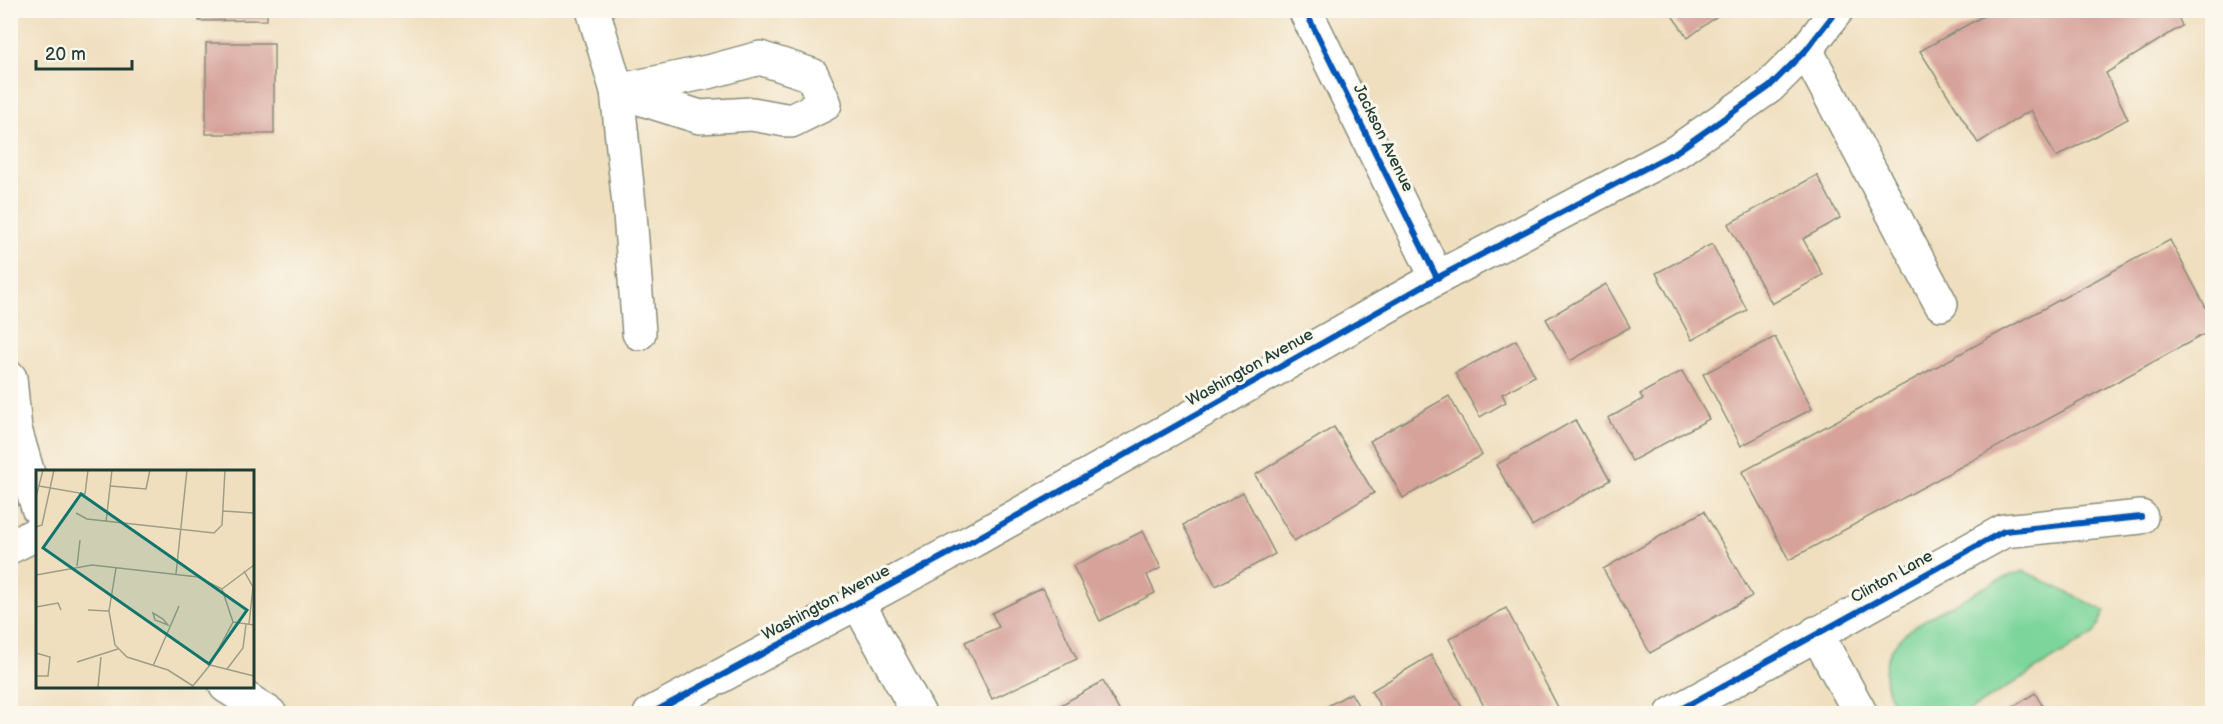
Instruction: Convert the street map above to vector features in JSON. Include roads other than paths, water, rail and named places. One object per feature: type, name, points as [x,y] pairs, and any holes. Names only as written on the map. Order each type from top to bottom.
[{"type":"street","points":[[593,10],[617,91],[630,214],[639,333]]},
{"type":"street","name":"Jackson Avenue","points":[[1305,10],[1437,278]]},
{"type":"street","name":"Washington Avenue","points":[[650,714],[984,534],[1437,278],[1676,152],[1769,87],[1806,50],[1837,10]]},
{"type":"street","points":[[1806,50],[1941,304]]},
{"type":"street","points":[[760,58],[812,75],[825,104],[791,121],[752,114],[700,117],[617,91],[712,71],[760,58]]},
{"type":"street","points":[[10,378],[15,429],[36,501]]},
{"type":"street","name":"Clinton Lane","points":[[1672,714],[2004,531],[2141,517]]},
{"type":"street","points":[[10,548],[36,534]]},
{"type":"street","points":[[857,601],[920,714]]},
{"type":"street","points":[[1816,633],[1861,714]]},
{"type":"street","points":[[228,688],[270,714]]}]
